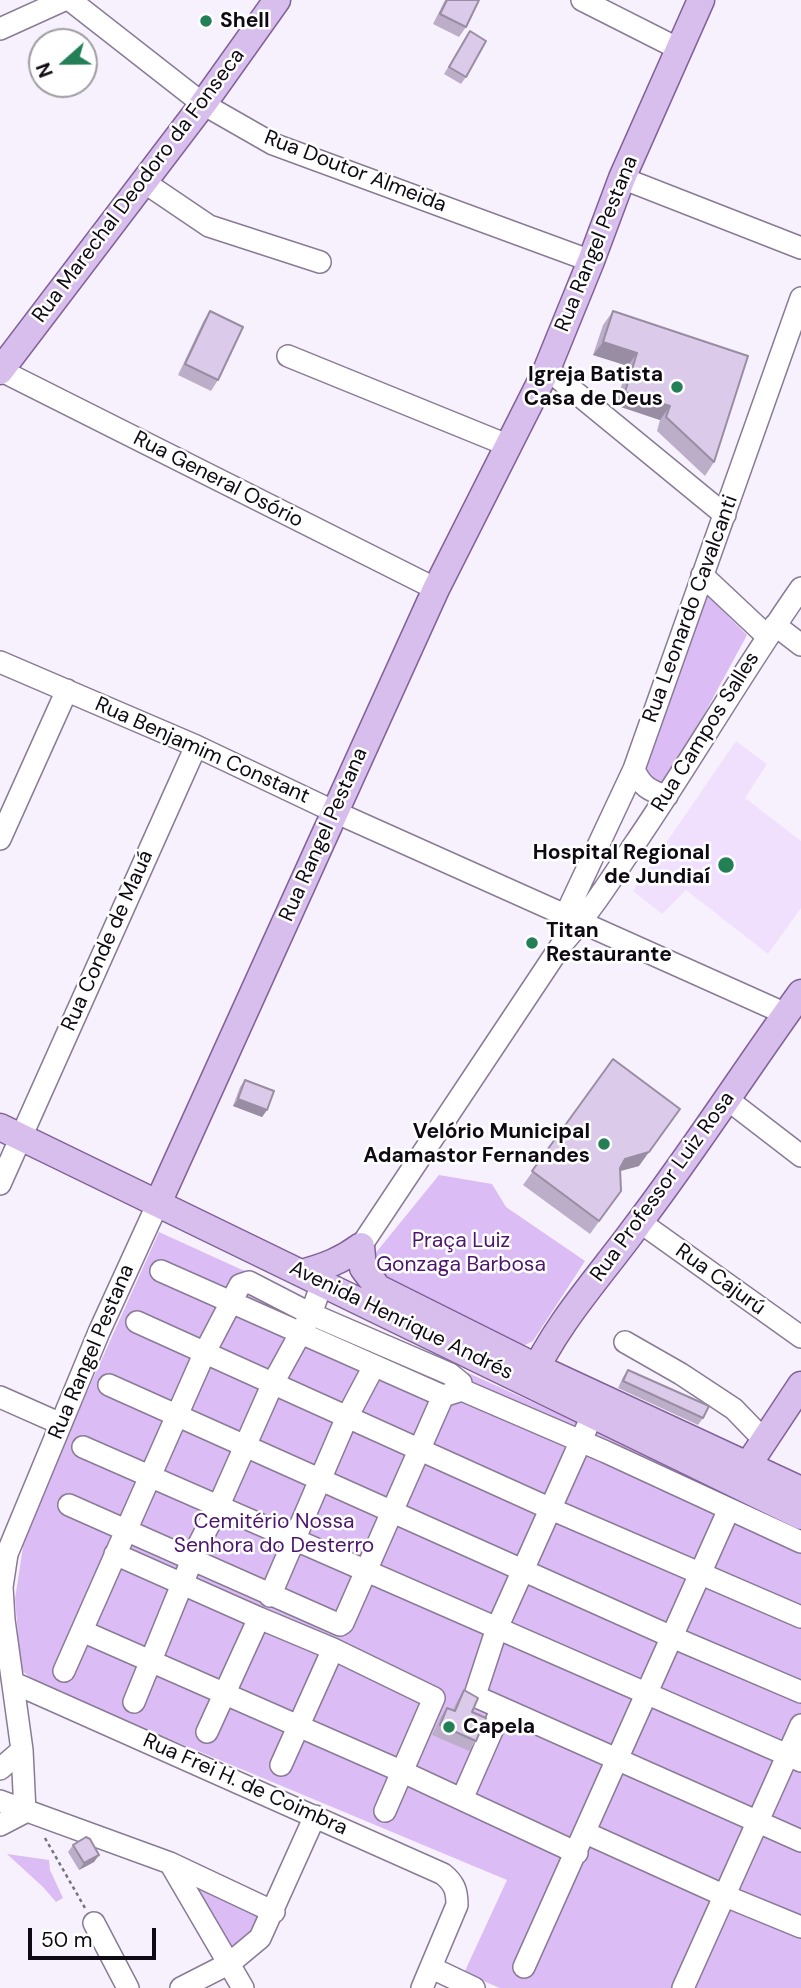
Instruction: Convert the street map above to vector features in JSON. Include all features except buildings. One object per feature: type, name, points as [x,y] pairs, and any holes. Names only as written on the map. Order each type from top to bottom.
[{"type":"main road","name":"Rua Marechal Deodoro da Fonseca","points":[[0,370],[203,104],[277,0]]},
{"type":"main road","name":"Rua Rangel Pestana","points":[[158,1203],[436,589],[547,369],[622,178],[701,0]]},
{"type":"main road","name":"Rua Professor Luiz Rosa","points":[[533,1375],[571,1313],[640,1222],[794,1003]]},
{"type":"main road","name":"Avenida Henrique Andrés","points":[[10,1131],[312,1278],[801,1490]]},
{"type":"main road","name":"Avenida Henrique Andrés","points":[[361,1246],[363,1268],[379,1288],[678,1458],[801,1516]]},
{"type":"main road","points":[[312,1278],[361,1246]]},
{"type":"main road","points":[[678,1458],[698,1460],[734,1472],[748,1465],[801,1385]]},
{"type":"street","points":[[0,29],[64,0]]},
{"type":"street","name":"Rua Doutor Almeida","points":[[70,0],[203,104],[273,144],[591,261]]},
{"type":"street","points":[[582,0],[679,49]]},
{"type":"street","points":[[622,178],[801,248]]},
{"type":"street","points":[[144,182],[209,226],[320,262]]},
{"type":"street","name":"Rua Leonardo Cavalcanti","points":[[574,918],[634,769],[801,298]]},
{"type":"street","points":[[288,356],[507,445]]},
{"type":"street","points":[[547,369],[725,515]]},
{"type":"street","name":"Rua General Osório","points":[[0,370],[436,589]]},
{"type":"street","points":[[702,575],[771,630],[801,645]]},
{"type":"street","name":"Rua Campos Salles","points":[[361,1246],[562,944],[574,918],[667,796],[771,630],[801,588]]},
{"type":"street","name":"Rua Benjamim Constant","points":[[0,662],[196,746],[335,812],[574,918],[794,1003]]},
{"type":"street","points":[[0,839],[67,690]]},
{"type":"street","name":"Rua Conde de Mauá","points":[[0,1184],[10,1131],[196,746]]},
{"type":"street","points":[[634,769],[641,785],[667,796]]},
{"type":"street","points":[[727,1098],[801,1156]]},
{"type":"street","name":"Rua Rangel Pestana","points":[[28,1813],[14,1683],[4,1620],[2,1587],[7,1554],[99,1332],[158,1203]]},
{"type":"street","name":"Rua Cajurú","points":[[640,1222],[801,1337]]},
{"type":"street","points":[[161,1271],[374,1366],[584,1434],[729,1509],[801,1542]]},
{"type":"street","points":[[134,1702],[182,1582],[244,1445],[273,1383],[311,1314],[312,1278]]},
{"type":"street","points":[[64,1671],[125,1529],[205,1352],[240,1285],[248,1282],[311,1314],[450,1374],[461,1383],[452,1393],[420,1450],[344,1623],[340,1625],[270,1596],[192,1559],[125,1529],[69,1505]]},
{"type":"street","points":[[137,1322],[551,1509],[801,1618]]},
{"type":"street","points":[[625,1342],[734,1409],[764,1440]]},
{"type":"street","points":[[270,1596],[347,1417],[374,1366]]},
{"type":"street","points":[[109,1385],[671,1637],[801,1692]]},
{"type":"street","points":[[0,1397],[61,1424]]},
{"type":"street","points":[[584,1434],[497,1628],[476,1692],[477,1697],[801,1841]]},
{"type":"street","points":[[83,1447],[794,1758]]},
{"type":"street","points":[[524,1968],[729,1509]]},
{"type":"street","points":[[115,1554],[332,1648],[434,1698],[385,1811]]},
{"type":"street","points":[[207,1732],[259,1618]]},
{"type":"street","points":[[82,1631],[402,1772],[577,1853]]},
{"type":"street","points":[[281,1765],[332,1648]]},
{"type":"street","name":"Rua Frei H. de Coimbra","points":[[14,1683],[443,1874],[453,1882],[457,1905],[432,1968]]},
{"type":"street","points":[[462,1799],[502,1708]]},
{"type":"street","points":[[683,1988],[757,1821],[794,1758],[801,1725]]},
{"type":"street","points":[[0,1769],[22,1750]]},
{"type":"street","points":[[0,1801],[170,1863],[274,1912]]},
{"type":"street","points":[[0,1825],[28,1813]]},
{"type":"street","points":[[181,1988],[230,1963],[260,1938],[315,1816]]},
{"type":"street","points":[[586,1833],[801,1927]]},
{"type":"street","points":[[170,1863],[243,1988]]},
{"type":"street","points":[[94,1923],[128,1988]]},
{"type":"street","points":[[422,1988],[432,1968],[474,1988]]},
{"type":"path","points":[[28,1813],[94,1923]]},
{"type":"shaded area","name":"Hospital Regional de Jundiaí","points":[[736,741],[767,764],[745,798],[801,841],[801,908],[768,954],[686,890],[662,914],[633,891]]},
{"type":"green space","points":[[705,593],[747,635],[668,781],[658,784],[646,773],[648,756]]},
{"type":"green space","name":"Praça Luiz Gonzaga Barbosa","points":[[439,1175],[492,1184],[506,1207],[585,1261],[533,1341],[521,1347],[507,1343],[365,1266]]},
{"type":"green space","name":"Cemitério Nossa Senhora do Desterro","points":[[159,1232],[587,1427],[801,1531],[801,1988],[500,1988],[464,1973],[507,1880],[40,1685],[21,1670],[15,1599],[24,1540]]},
{"type":"green space","points":[[7,1854],[49,1860],[50,1870],[63,1898],[56,1902]]},
{"type":"green space","points":[[188,1883],[264,1916],[251,1936],[232,1953]]},
{"type":"place","name":"Shell","points":[[206,21]]},
{"type":"place","name":"Igreja Batista Casa de Deus","points":[[677,387]]},
{"type":"place","name":"Hospital Regional de Jundiaí","points":[[726,865]]},
{"type":"place","name":"Titan Restaurante","points":[[532,943]]},
{"type":"place","name":"Velório Municipal Adamastor Fernandes","points":[[604,1144]]},
{"type":"place","name":"Capela","points":[[449,1727]]}]
